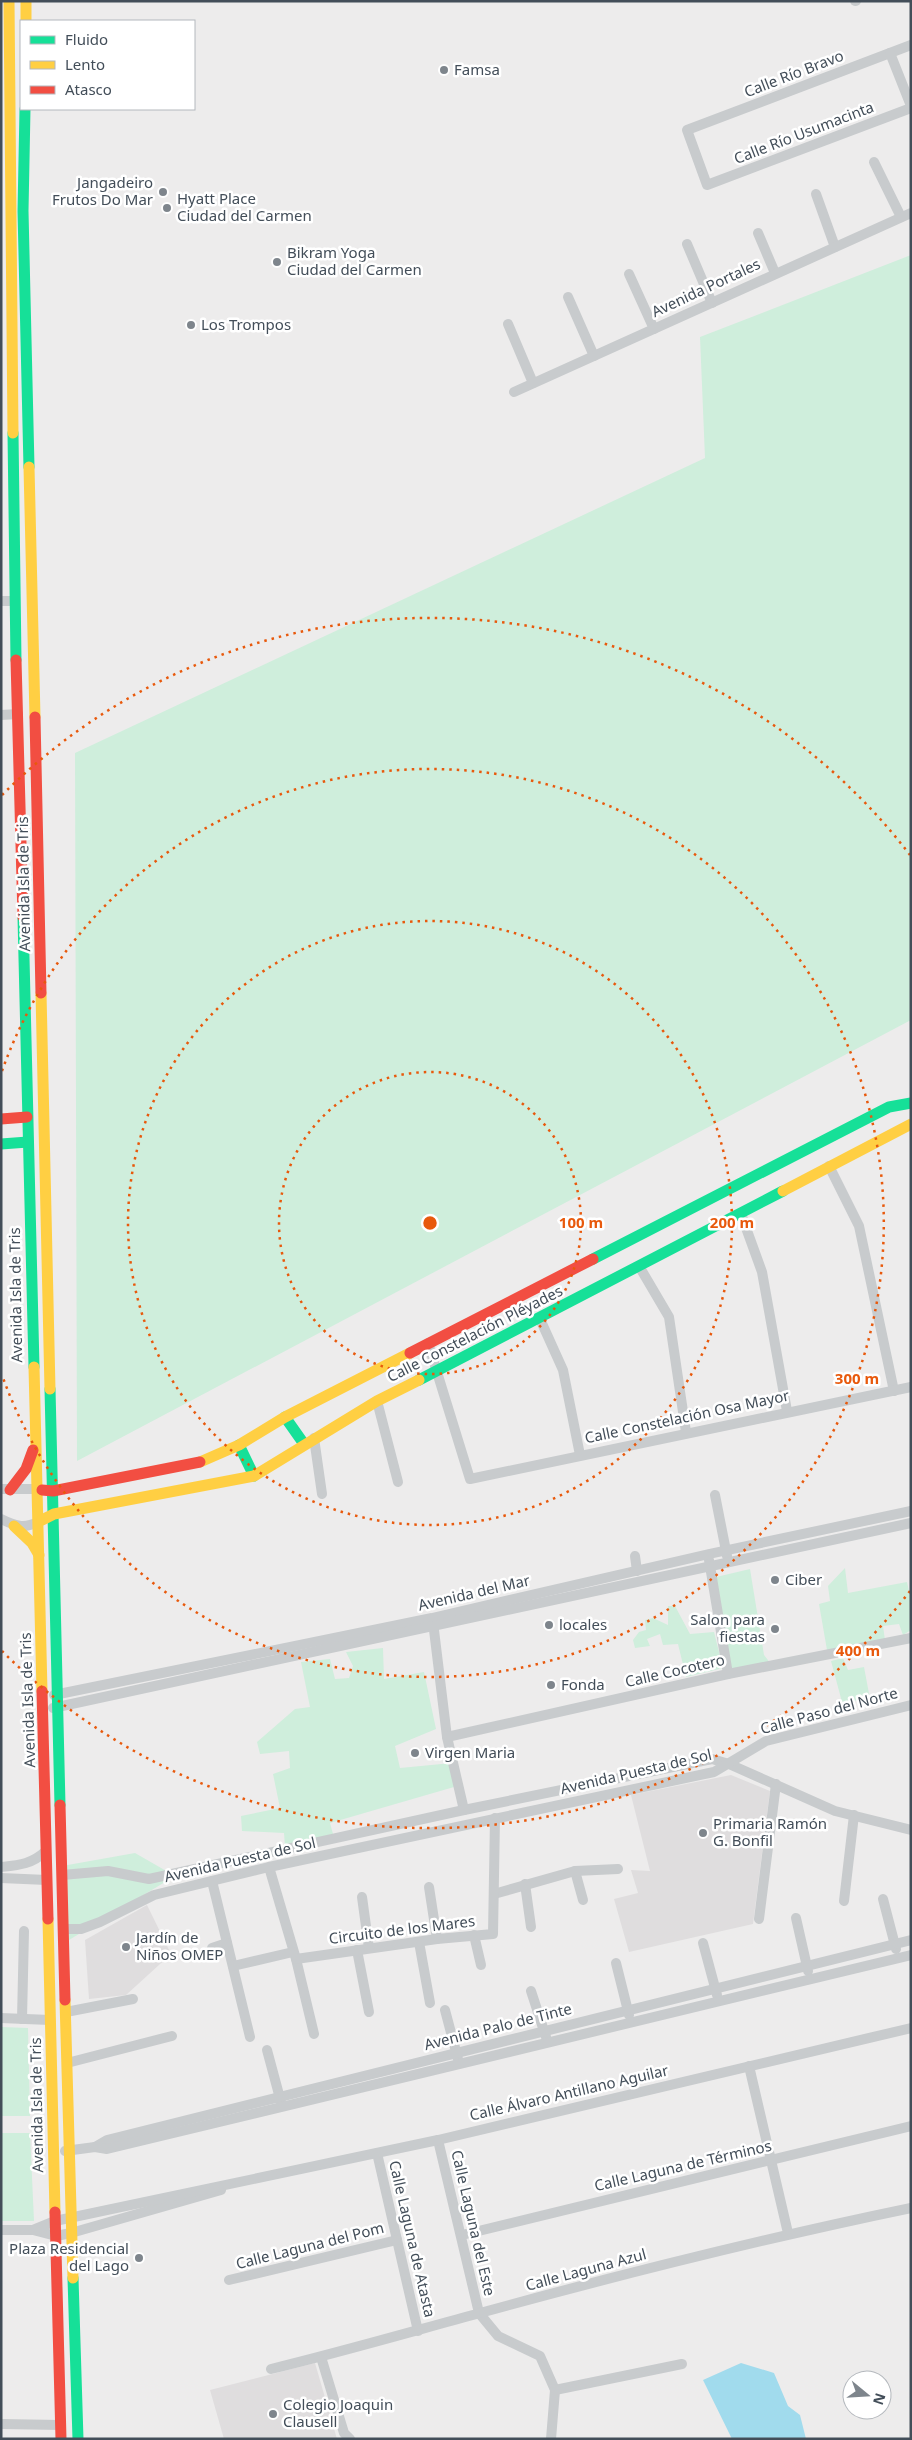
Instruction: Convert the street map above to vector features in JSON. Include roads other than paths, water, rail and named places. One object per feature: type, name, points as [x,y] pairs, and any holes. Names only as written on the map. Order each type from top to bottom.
[{"type":"main road","name":"Avenida Isla de Tris","points":[[9,1],[6,168],[10,244],[4,275],[11,307],[15,601],[27,1117],[44,1710],[61,2439]]},
{"type":"main road","points":[[26,1],[26,20]]},
{"type":"main road","name":"Avenida Isla de Tris","points":[[24,110],[24,262],[62,1875],[78,2439]]},
{"type":"main road","points":[[6,168],[18,202],[20,239],[24,244]]},
{"type":"main road","points":[[1,262],[10,244]]},
{"type":"main road","points":[[24,262],[4,275],[25,296]]},
{"type":"main road","points":[[1,294],[11,307]]},
{"type":"main road","points":[[907,1104],[909,1125]]},
{"type":"main road","name":"Calle Constelación Pléyades","points":[[37,1489],[53,1491],[197,1463],[239,1445],[285,1418],[428,1343],[889,1107],[907,1104]]},
{"type":"main road","points":[[1,1119],[27,1117]]},
{"type":"main road","name":"Calle Constelación Pléyades","points":[[38,1522],[54,1514],[254,1476],[377,1401],[540,1319],[909,1125]]},
{"type":"main road","points":[[1,1144],[28,1142]]},
{"type":"main road","points":[[285,1418],[309,1441]]},
{"type":"main road","points":[[239,1445],[254,1476]]},
{"type":"main road","points":[[5,1490],[26,1468],[35,1446]]},
{"type":"main road","points":[[14,1526],[32,1543],[39,1555]]},
{"type":"main road","points":[[48,1922],[64,1929]]},
{"type":"street","name":"Calle Río Bravo","points":[[707,185],[688,130],[911,45]]},
{"type":"street","points":[[890,53],[911,107]]},
{"type":"street","name":"Calle Río Usumacinta","points":[[707,185],[911,107]]},
{"type":"street","points":[[874,162],[906,215]]},
{"type":"street","points":[[816,194],[835,247]]},
{"type":"street","name":"Avenida Portales","points":[[514,392],[906,215]]},
{"type":"street","points":[[758,233],[775,273]]},
{"type":"street","points":[[687,244],[712,303]]},
{"type":"street","points":[[629,274],[654,329]]},
{"type":"street","points":[[568,298],[594,356]]},
{"type":"street","points":[[508,324],[533,383]]},
{"type":"street","points":[[1,601],[15,601]]},
{"type":"street","points":[[1,715],[18,714]]},
{"type":"street","points":[[829,1166],[859,1226],[894,1391]]},
{"type":"street","points":[[740,1214],[762,1272],[787,1411]]},
{"type":"street","points":[[639,1266],[669,1317],[686,1432]]},
{"type":"street","points":[[540,1319],[563,1370],[580,1455]]},
{"type":"street","points":[[428,1343],[438,1371]]},
{"type":"street","name":"Calle Constelación Osa Mayor","points":[[438,1371],[470,1479],[686,1432],[911,1387]]},
{"type":"street","points":[[377,1401],[398,1482]]},
{"type":"street","points":[[309,1441],[322,1494]]},
{"type":"street","points":[[5,1490],[37,1489]]},
{"type":"street","points":[[716,1495],[728,1562]]},
{"type":"street","name":"Avenida del Mar","points":[[44,1710],[709,1560],[726,1551],[911,1511]]},
{"type":"street","points":[[1,1519],[14,1526],[28,1527],[38,1522]]},
{"type":"street","name":"Avenida del Mar","points":[[43,1697],[433,1623],[638,1571],[709,1560],[728,1562],[911,1523]]},
{"type":"street","points":[[635,1556],[638,1571]]},
{"type":"street","points":[[709,1560],[728,1674]]},
{"type":"street","points":[[433,1623],[447,1737],[464,1810]]},
{"type":"street","name":"Calle Cocotero","points":[[447,1737],[728,1674],[911,1638]]},
{"type":"street","name":"Calle Paso del Norte","points":[[729,1764],[766,1741],[911,1705]]},
{"type":"street","name":"Avenida Puesta de Sol","points":[[62,1875],[108,1871],[149,1879],[464,1810],[712,1759],[729,1764]]},
{"type":"street","points":[[729,1764],[835,1811],[911,1830]]},
{"type":"street","name":"Avenida Puesta de Sol","points":[[64,1929],[81,1929],[154,1896],[212,1881],[269,1867],[714,1772],[729,1764]]},
{"type":"street","points":[[658,1771],[660,1784]]},
{"type":"street","points":[[759,1919],[776,1784]]},
{"type":"street","points":[[580,1787],[584,1800]]},
{"type":"street","points":[[514,1800],[517,1814]]},
{"type":"street","points":[[844,1901],[854,1816]]},
{"type":"street","name":"Circuito de los Mares","points":[[233,1966],[294,1955],[357,1950],[437,1939],[492,1934],[495,1818]]},
{"type":"street","points":[[1,1874],[35,1861],[46,1851]]},
{"type":"street","points":[[269,1867],[314,2034]]},
{"type":"street","points":[[494,1894],[575,1871],[618,1869]]},
{"type":"street","points":[[575,1871],[583,1900]]},
{"type":"street","points":[[1,1874],[47,1880]]},
{"type":"street","points":[[149,1879],[154,1896]]},
{"type":"street","points":[[212,1881],[250,2037]]},
{"type":"street","points":[[525,1884],[531,1927]]},
{"type":"street","points":[[429,1887],[437,1939]]},
{"type":"street","points":[[362,1896],[369,1948]]},
{"type":"street","points":[[883,1899],[898,1958]]},
{"type":"street","points":[[796,1918],[811,1980]]},
{"type":"street","points":[[22,2019],[24,1931]]},
{"type":"street","points":[[474,1935],[481,1965]]},
{"type":"street","name":"Avenida Palo de Tinte","points":[[95,2147],[107,2140],[911,1940]]},
{"type":"street","points":[[419,1942],[430,2003]]},
{"type":"street","points":[[212,1948],[227,1943]]},
{"type":"street","points":[[703,1943],[719,2002]]},
{"type":"street","points":[[357,1950],[369,2012]]},
{"type":"street","name":"Avenida Palo de Tinte","points":[[53,2153],[95,2147],[108,2149],[911,1955]]},
{"type":"street","points":[[616,1963],[632,2023]]},
{"type":"street","points":[[531,1990],[548,2044]]},
{"type":"street","points":[[66,2012],[133,1999]]},
{"type":"street","points":[[445,2010],[460,2065]]},
{"type":"street","points":[[1,2018],[50,2020]]},
{"type":"street","name":"Calle Álvaro Antillano Aguilar","points":[[33,2230],[55,2221],[211,2188],[234,2185],[438,2140],[911,2028]]},
{"type":"street","points":[[67,2063],[172,2036]]},
{"type":"street","points":[[267,2050],[282,2108]]},
{"type":"street","points":[[749,2066],[788,2233]]},
{"type":"street","points":[[367,2076],[370,2087]]},
{"type":"street","name":"Calle Laguna de Términos","points":[[462,2235],[911,2126]]},
{"type":"street","name":"Calle Laguna del Este","points":[[438,2140],[479,2313]]},
{"type":"street","name":"Calle Laguna de Atasta","points":[[377,2153],[418,2331]]},
{"type":"street","name":"Calle Álvaro Antillano Aguilar","points":[[56,2236],[212,2194],[234,2185]]},
{"type":"street","name":"Calle Laguna Azul","points":[[271,2368],[321,2357],[479,2313],[788,2233],[911,2208]]},
{"type":"street","points":[[1,2230],[33,2230],[56,2236]]},
{"type":"street","name":"Calle Laguna del Pom","points":[[229,2280],[397,2240]]},
{"type":"street","points":[[479,2313],[498,2336],[540,2356],[555,2390],[551,2439]]},
{"type":"street","points":[[321,2357],[344,2434],[350,2439]]},
{"type":"street","points":[[555,2390],[682,2364]]},
{"type":"street","points":[[1,2424],[61,2425]]},
{"type":"water","points":[[741,2363],[774,2373],[788,2406],[800,2415],[806,2439],[732,2439],[703,2380]]},
{"type":"place","name":"Famsa","points":[[444,70]]},
{"type":"place","name":"Jangadeiro Frutos Do Mar","points":[[163,192]]},
{"type":"place","name":"Hyatt Place Ciudad del Carmen","points":[[167,208]]},
{"type":"place","name":"Bikram Yoga Ciudad del Carmen","points":[[277,262]]},
{"type":"place","name":"Los Trompos","points":[[191,325]]},
{"type":"place","name":"Ciber","points":[[775,1580]]},
{"type":"place","name":"locales","points":[[549,1625]]},
{"type":"place","name":"Salon para fiestas","points":[[775,1629]]},
{"type":"place","name":"Fonda","points":[[551,1685]]},
{"type":"place","name":"Virgen Maria","points":[[415,1753]]},
{"type":"place","name":"Primaria Ramón G. Bonfil","points":[[703,1833]]},
{"type":"place","name":"Jardín de Niños OMEP","points":[[126,1947]]},
{"type":"place","name":"Plaza Residencial del Lago","points":[[139,2258]]},
{"type":"place","name":"Colegio Joaquin Clausell","points":[[273,2414]]}]
